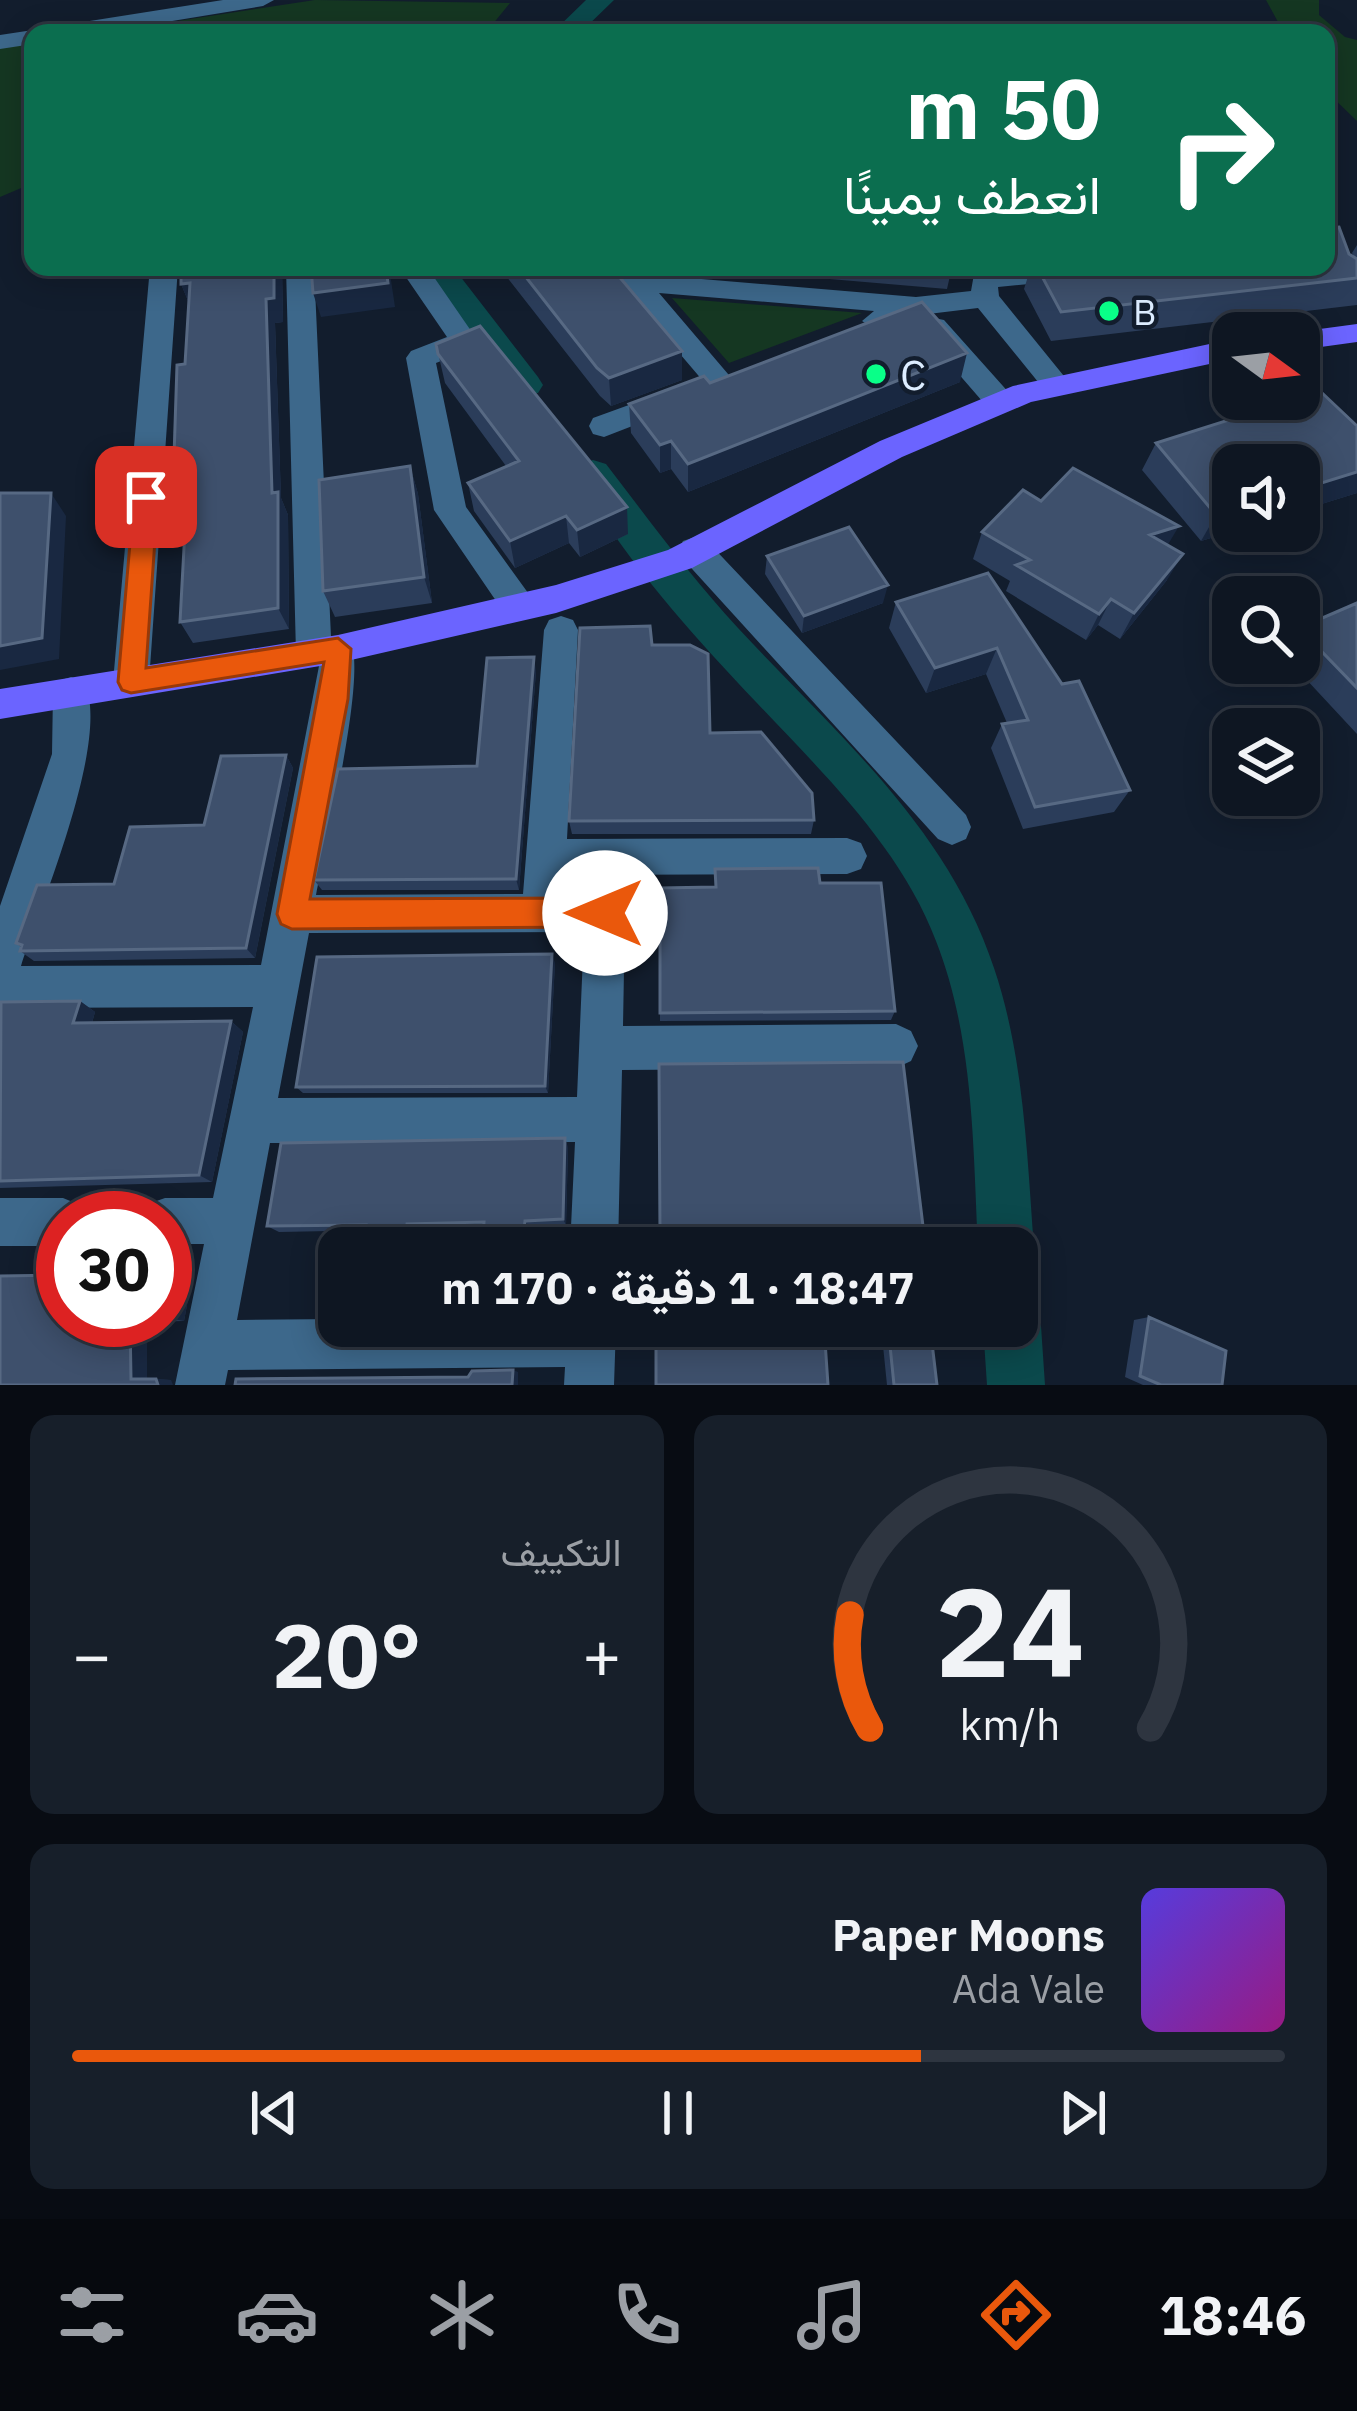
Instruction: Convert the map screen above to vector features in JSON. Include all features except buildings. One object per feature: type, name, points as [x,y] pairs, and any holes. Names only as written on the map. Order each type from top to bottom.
[{"type":"main road","points":[[1320,337],[1357,333]]},
{"type":"main road","points":[[0,704],[326,651],[519,608],[648,572],[891,449],[1000,402],[1212,354]]},
{"type":"street","points":[[114,24],[262,0]]},
{"type":"street","points":[[131,682],[163,276]]},
{"type":"street","points":[[302,276],[326,651],[334,699],[204,1365],[590,1351]]},
{"type":"street","points":[[419,276],[464,341],[421,358],[450,510],[519,608]]},
{"type":"street","points":[[604,426],[730,376],[629,276]]},
{"type":"street","points":[[637,276],[916,306],[985,298]]},
{"type":"street","points":[[1024,276],[984,280],[985,298],[1057,386]]},
{"type":"street","points":[[850,331],[916,306]]},
{"type":"street","points":[[916,306],[1000,402]]},
{"type":"street","points":[[695,550],[952,827]]},
{"type":"street","points":[[542,913],[561,630]]},
{"type":"street","points":[[0,968],[71,754],[71,692]]},
{"type":"street","points":[[546,857],[847,856]]},
{"type":"street","points":[[595,1227],[607,857]]},
{"type":"street","points":[[292,914],[605,913]]},
{"type":"street","points":[[0,987],[278,986]]},
{"type":"street","points":[[601,1048],[896,1046]]},
{"type":"street","points":[[252,1120],[598,1119]]},
{"type":"street","points":[[192,1221],[232,1221]]},
{"type":"street","points":[[0,1222],[36,1222]]},
{"type":"green space","points":[[315,0],[510,3],[493,24],[158,24]]},
{"type":"green space","points":[[1266,0],[1319,0],[1319,15],[1330,24],[1279,24]]},
{"type":"green space","points":[[1335,29],[1357,40],[1357,121],[1335,100]]},
{"type":"green space","points":[[24,44],[24,187],[0,197],[0,48]]},
{"type":"green space","points":[[672,298],[862,313],[729,363]]},
{"type":"waterway","points":[[575,24],[601,0]]},
{"type":"waterway","points":[[443,276],[526,385]]},
{"type":"waterway","points":[[593,473],[693,605],[873,800],[934,886],[957,932],[981,1008],[994,1088],[1005,1227]]},
{"type":"waterway","points":[[1013,1347],[1016,1385]]},
{"type":"place","name":"B","points":[[1109,311]]},
{"type":"place","name":"C","points":[[876,374]]},
{"type":"route","points":[[146,497],[131,682],[338,649],[334,699],[292,914],[605,913]]}]
